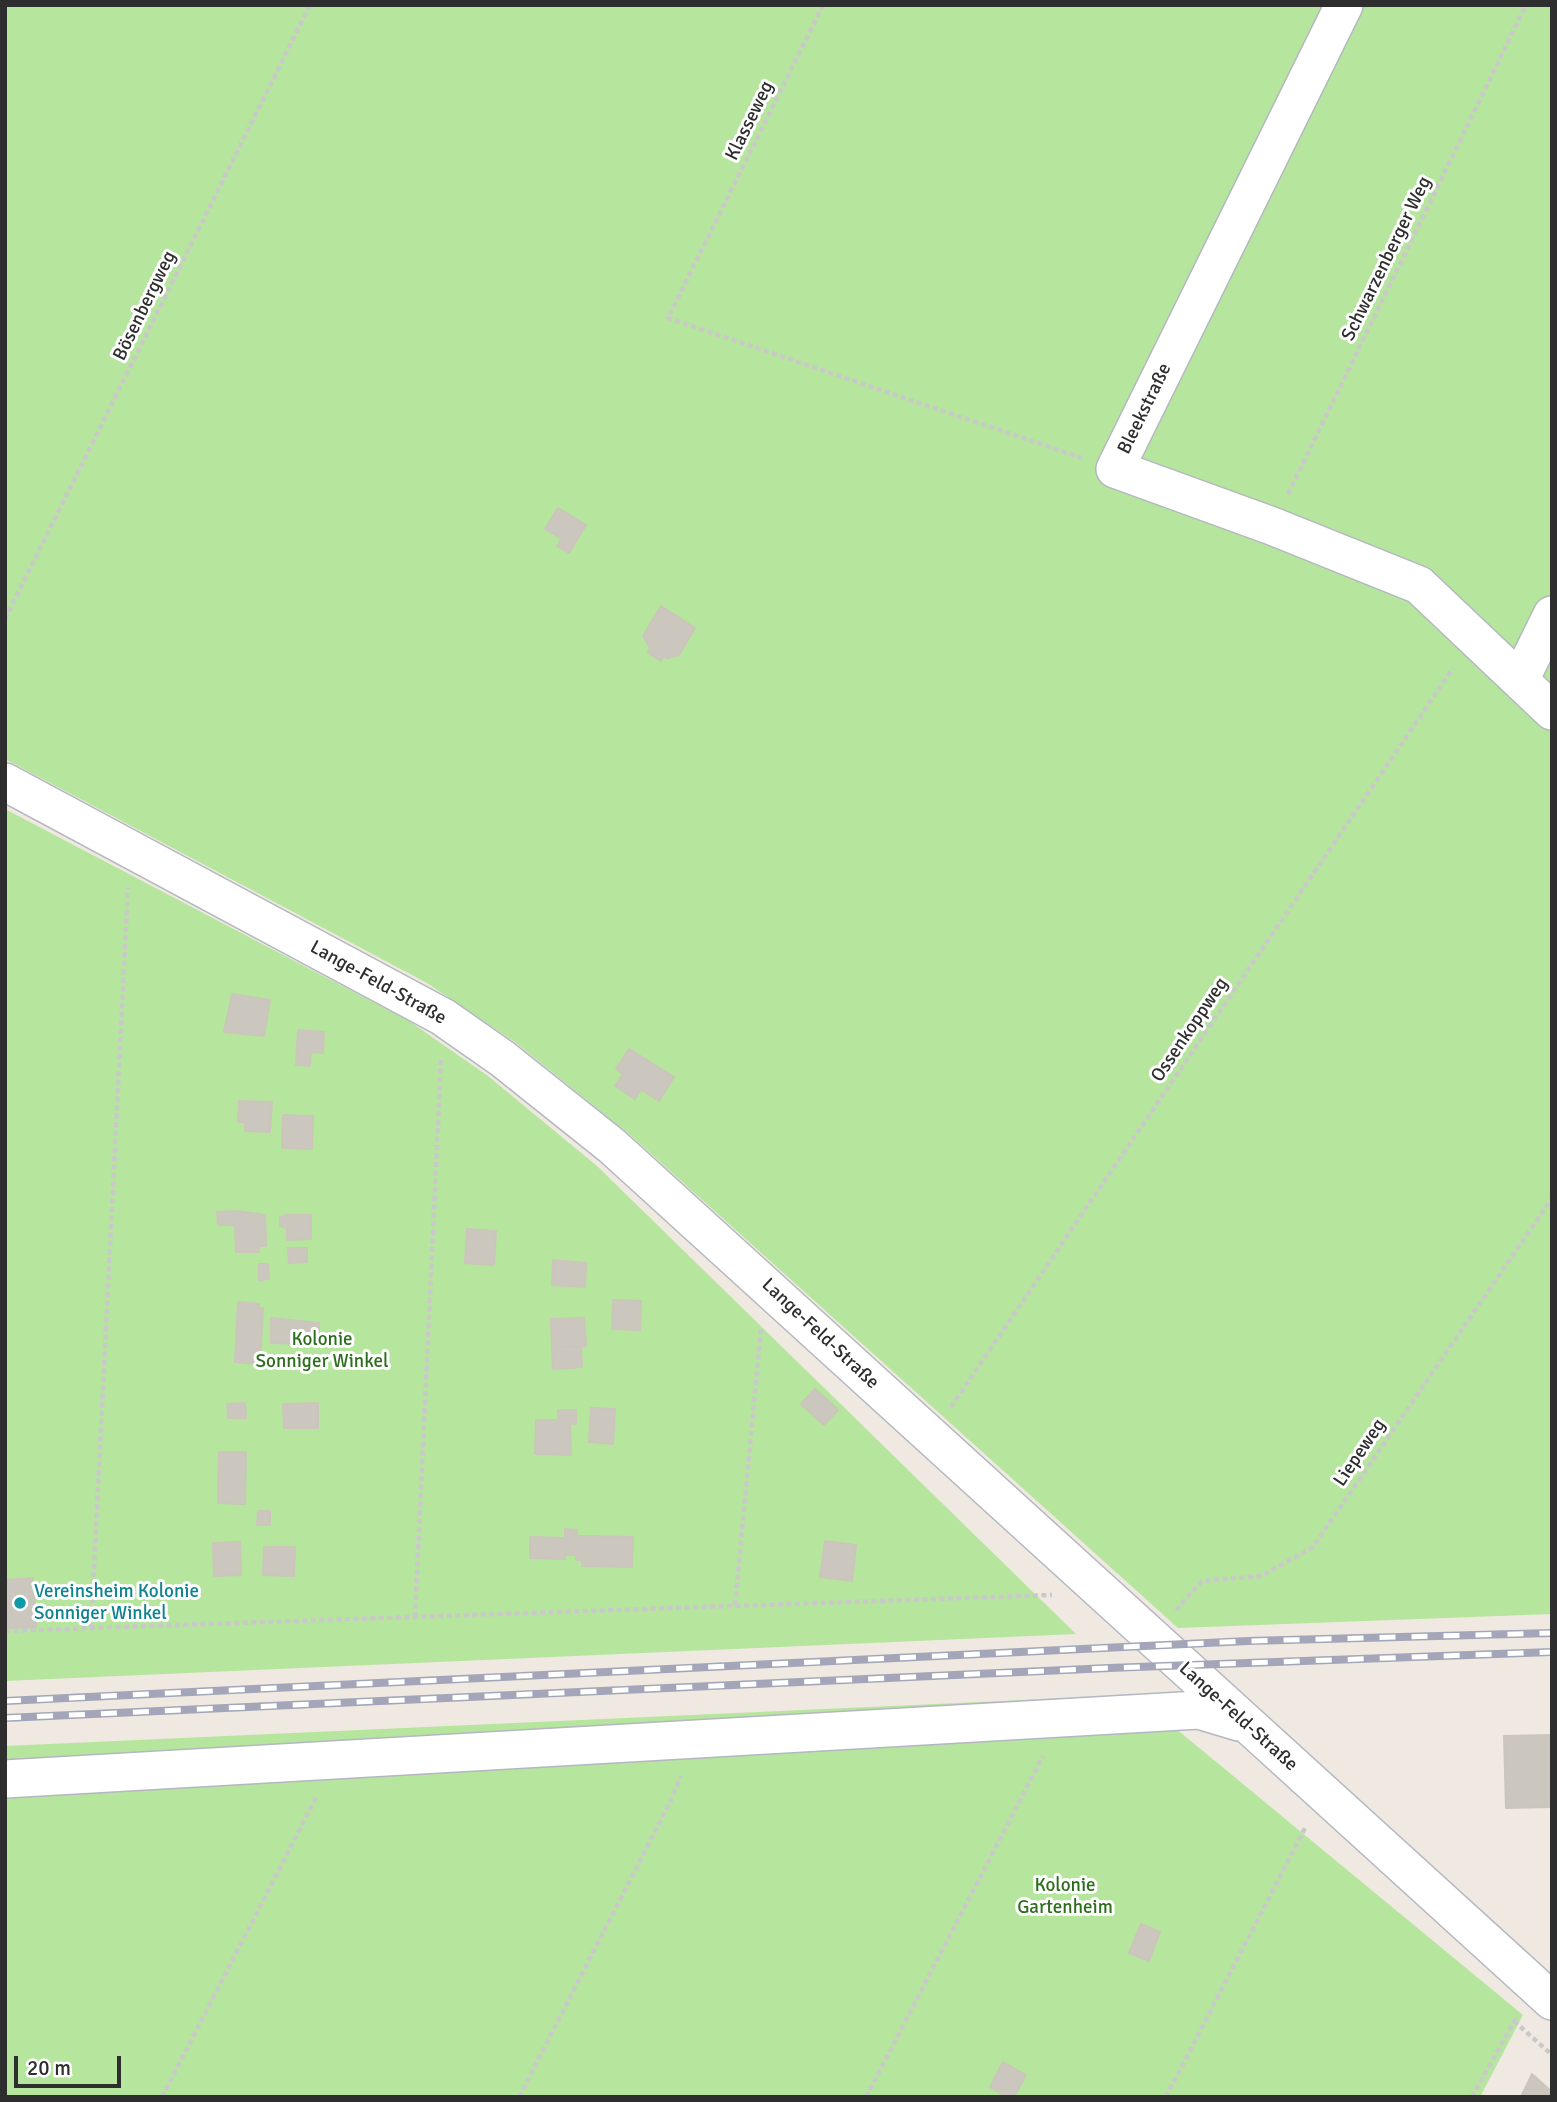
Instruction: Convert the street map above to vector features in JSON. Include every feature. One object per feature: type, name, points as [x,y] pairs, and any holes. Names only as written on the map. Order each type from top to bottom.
[{"type":"street","name":"Bleekstraße","points":[[1344,5],[1115,469],[1272,526],[1419,585],[1552,711]]},
{"type":"street","points":[[1520,680],[1552,615]]},
{"type":"street","name":"Lange-Feld-Straße","points":[[5,782],[443,1017],[503,1059],[612,1146],[1121,1612],[1543,1993]]},
{"type":"street","points":[[5,1779],[1199,1710],[1246,1725]]},
{"type":"path","name":"Bösenbergweg","points":[[5,619],[310,5]]},
{"type":"path","name":"Klasseweg","points":[[824,5],[668,318],[1115,469]]},
{"type":"path","name":"Schwarzenberger Weg","points":[[1272,526],[1526,5]]},
{"type":"path","name":"Ossenkoppweg","points":[[930,1437],[1473,638]]},
{"type":"path","points":[[91,1628],[130,849]]},
{"type":"path","points":[[415,1617],[443,1017]]},
{"type":"path","name":"Liepeweg","points":[[1121,1612],[1174,1612],[1202,1581],[1261,1576],[1313,1547],[1552,1198]]},
{"type":"path","points":[[734,1605],[764,1283]]},
{"type":"path","points":[[5,1631],[1060,1594]]},
{"type":"path","points":[[866,2097],[1062,1718]]},
{"type":"path","points":[[519,2097],[670,1802],[695,1739]]},
{"type":"path","points":[[162,2097],[336,1760]]},
{"type":"path","points":[[1166,2097],[1323,1795]]},
{"type":"path","points":[[1472,2097],[1514,2021],[1543,1993]]},
{"type":"path","points":[[1514,2021],[1552,2054]]},
{"type":"green space","points":[[5,5],[1552,5],[1552,1614],[1178,1628],[629,1134],[515,1042],[427,983],[5,759]]},
{"type":"green space","name":"Kolonie Sonniger Winkel","points":[[5,809],[409,1021],[488,1076],[597,1166],[1076,1634],[5,1681]]},
{"type":"green space","name":"Kolonie Gartenheim","points":[[1135,1695],[1523,2015],[1480,2097],[5,2097],[5,1746]]},
{"type":"building","points":[[558,508],[586,525],[569,553],[557,546],[562,539],[545,529]]},
{"type":"building","points":[[661,606],[695,628],[679,655],[668,658],[664,656],[661,661],[648,653],[650,648],[643,636]]},
{"type":"building","points":[[232,994],[270,1000],[264,1036],[224,1032]]},
{"type":"building","points":[[298,1030],[324,1032],[323,1053],[311,1052],[310,1066],[296,1065]]},
{"type":"building","points":[[629,1049],[674,1077],[659,1101],[641,1089],[635,1099],[615,1086],[623,1074],[616,1069]]},
{"type":"building","points":[[239,1101],[272,1102],[270,1132],[245,1131],[245,1122],[238,1122]]},
{"type":"building","points":[[283,1115],[313,1116],[312,1149],[282,1148]]},
{"type":"building","points":[[237,1211],[265,1215],[266,1246],[259,1246],[259,1252],[236,1252],[235,1225],[218,1225],[217,1212]]},
{"type":"building","points":[[286,1215],[311,1215],[311,1239],[287,1240],[287,1228],[280,1226],[280,1218]]},
{"type":"building","points":[[467,1229],[496,1231],[494,1265],[465,1263]]},
{"type":"building","points":[[288,1248],[307,1248],[307,1262],[289,1263]]},
{"type":"building","points":[[553,1260],[586,1263],[585,1287],[552,1285]]},
{"type":"building","points":[[259,1264],[268,1264],[269,1279],[259,1280]]},
{"type":"building","points":[[613,1300],[641,1301],[640,1330],[612,1329]]},
{"type":"building","points":[[238,1302],[259,1304],[259,1308],[263,1308],[260,1364],[235,1362]]},
{"type":"building","points":[[271,1318],[319,1323],[319,1344],[271,1343]]},
{"type":"building","points":[[584,1318],[586,1346],[552,1347],[551,1319]]},
{"type":"building","points":[[581,1346],[582,1367],[553,1369],[552,1347]]},
{"type":"building","points":[[815,1389],[838,1410],[824,1425],[801,1404]]},
{"type":"building","points":[[245,1403],[246,1418],[228,1418],[227,1404]]},
{"type":"building","points":[[318,1403],[318,1428],[284,1428],[283,1404]]},
{"type":"building","points":[[591,1408],[615,1409],[613,1444],[589,1442]]},
{"type":"building","points":[[558,1410],[576,1410],[576,1424],[570,1424],[571,1455],[535,1454],[536,1420],[558,1420]]},
{"type":"building","points":[[219,1452],[246,1452],[245,1504],[218,1503]]},
{"type":"building","points":[[258,1511],[270,1511],[270,1525],[257,1525]]},
{"type":"building","points":[[565,1529],[577,1530],[576,1536],[633,1537],[632,1567],[582,1566],[582,1560],[576,1560],[577,1555],[565,1555],[565,1559],[530,1558],[530,1537],[565,1538]]},
{"type":"building","points":[[825,1541],[856,1545],[852,1581],[820,1577]]},
{"type":"building","points":[[240,1542],[241,1575],[214,1576],[213,1543]]},
{"type":"building","points":[[264,1547],[295,1547],[294,1576],[263,1575]]},
{"type":"building","name":"Vereinsheim Kolonie Sonniger Winkel","points":[[33,1578],[36,1627],[5,1628],[5,1580]]},
{"type":"building","points":[[1552,1735],[1552,1807],[1506,1808],[1504,1736]]},
{"type":"building","points":[[1141,1924],[1160,1932],[1149,1961],[1129,1953]]},
{"type":"building","points":[[1003,2062],[1026,2075],[1014,2097],[1007,2097],[990,2087]]},
{"type":"building","points":[[1532,2074],[1552,2092],[1552,2097],[1521,2097]]},
{"type":"railway","points":[[5,1701],[1248,1641],[1552,1633]]},
{"type":"railway","points":[[5,1718],[1109,1668],[1552,1652]]},
{"type":"place","name":"Vereinsheim Kolonie Sonniger Winkel","points":[[20,1603]]}]
